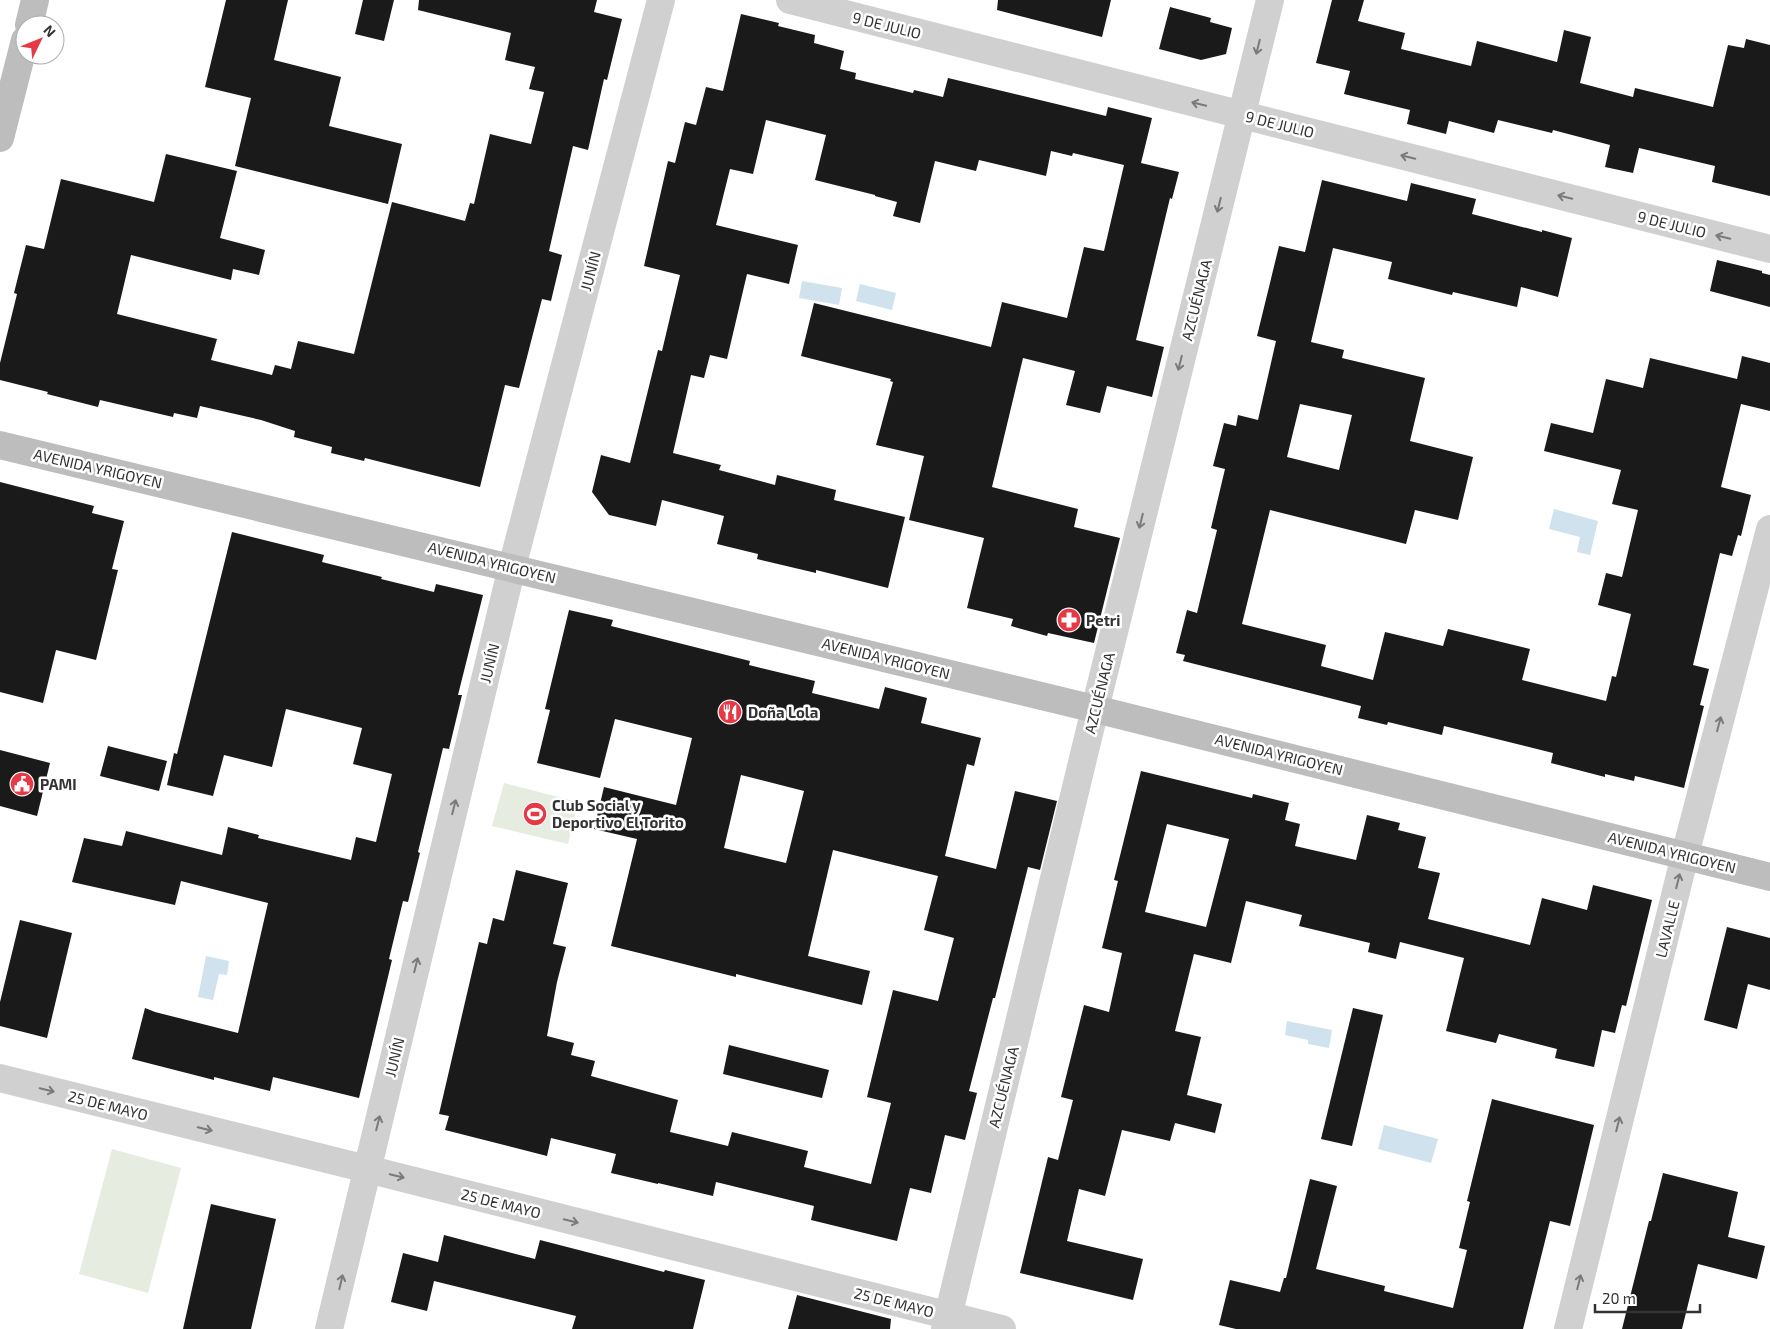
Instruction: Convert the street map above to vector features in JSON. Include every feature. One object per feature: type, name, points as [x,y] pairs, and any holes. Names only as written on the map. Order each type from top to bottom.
[{"type":"main road","points":[[31,15],[35,0]]},
{"type":"main road","points":[[0,138],[19,65]]},
{"type":"main road","name":"AVENIDA YRIGOYEN","points":[[0,445],[1095,709],[1770,877]]},
{"type":"street","name":"JUNÍN","points":[[330,1329],[512,567],[661,0]]},
{"type":"street","name":"9 DE JULIO","points":[[790,0],[1770,249]]},
{"type":"street","name":"AZCUÉNAGA","points":[[946,1322],[1270,0]]},
{"type":"street","name":"LAVALLE","points":[[1568,1329],[1685,855],[1770,529]]},
{"type":"street","name":"25 DE MAYO","points":[[0,1078],[368,1169],[946,1322],[1002,1329]]},
{"type":"shaded area","name":"Club Social y Deportivo El Torito","points":[[504,783],[578,802],[568,844],[492,826]]},
{"type":"shaded area","points":[[112,1149],[181,1168],[148,1293],[79,1274]]},
{"type":"water","points":[[802,281],[842,288],[839,305],[799,298]]},
{"type":"water","points":[[860,284],[896,293],[892,310],[856,301]]},
{"type":"water","points":[[1554,509],[1598,521],[1590,555],[1577,552],[1580,537],[1549,529]]},
{"type":"water","points":[[206,956],[229,961],[227,975],[219,974],[213,1000],[198,997]]},
{"type":"water","points":[[1287,1021],[1332,1030],[1329,1048],[1308,1044],[1308,1040],[1285,1035]]},
{"type":"water","points":[[1384,1125],[1438,1139],[1431,1163],[1378,1149]]},
{"type":"building","points":[[226,0],[288,0],[274,60],[341,77],[329,126],[402,144],[388,204],[235,166],[251,98],[205,87]]},
{"type":"building","points":[[363,0],[394,0],[384,41],[355,34]]},
{"type":"building","points":[[419,0],[597,0],[594,12],[622,19],[607,80],[604,79],[588,150],[573,146],[549,251],[562,255],[551,301],[542,299],[519,388],[505,385],[480,487],[365,458],[364,461],[331,453],[332,447],[294,437],[295,431],[261,420],[200,406],[197,418],[174,413],[173,417],[100,400],[98,407],[0,380],[0,363],[17,294],[14,293],[26,245],[44,249],[61,179],[154,202],[166,154],[237,171],[220,238],[265,250],[259,275],[233,269],[231,280],[131,255],[117,314],[217,339],[211,360],[272,375],[275,365],[291,369],[298,341],[354,354],[392,202],[465,221],[470,203],[474,204],[490,134],[531,144],[544,92],[529,89],[535,67],[505,60],[511,33],[418,10]]},
{"type":"building","points":[[998,0],[1111,0],[1102,37],[997,10]]},
{"type":"building","points":[[1332,0],[1364,0],[1358,21],[1405,33],[1401,49],[1471,66],[1477,41],[1557,62],[1564,30],[1591,37],[1580,83],[1633,97],[1635,88],[1713,107],[1728,45],[1744,48],[1746,39],[1770,45],[1770,196],[1712,182],[1715,166],[1639,148],[1633,173],[1605,167],[1610,145],[1553,130],[1552,133],[1498,120],[1494,133],[1449,121],[1446,134],[1407,124],[1410,110],[1344,94],[1350,71],[1316,63]]},
{"type":"building","points":[[1170,7],[1211,18],[1210,22],[1232,28],[1226,54],[1201,60],[1159,49]]},
{"type":"building","points":[[741,14],[779,23],[778,26],[815,35],[814,43],[844,51],[840,69],[856,73],[855,79],[913,93],[914,90],[943,97],[948,78],[1106,116],[1108,107],[1152,118],[1141,163],[1179,172],[1172,199],[1170,198],[1136,340],[1164,347],[1152,397],[1107,386],[1100,413],[1066,405],[1075,371],[1023,358],[992,487],[1078,509],[1074,527],[1120,538],[1094,643],[1048,633],[1047,636],[1011,626],[1013,619],[967,608],[984,538],[909,520],[924,456],[876,445],[893,382],[890,381],[891,379],[801,356],[814,303],[991,347],[1002,302],[1067,318],[1084,247],[1104,251],[1124,165],[1073,153],[1072,156],[1051,151],[1046,176],[979,160],[976,171],[935,161],[920,223],[893,216],[897,202],[815,180],[826,135],[766,120],[753,174],[730,169],[716,225],[798,245],[789,284],[747,274],[727,359],[710,355],[704,378],[691,375],[673,453],[721,465],[719,470],[775,485],[777,475],[836,490],[834,500],[905,517],[888,588],[816,570],[816,573],[757,559],[758,554],[717,544],[724,516],[662,500],[656,526],[609,515],[592,492],[601,455],[630,463],[658,350],[662,351],[680,275],[644,266],[668,161],[675,163],[685,122],[696,125],[706,87],[723,91]]},
{"type":"building","points":[[1322,180],[1407,201],[1411,183],[1476,199],[1472,214],[1572,238],[1558,297],[1521,287],[1517,307],[1453,292],[1452,295],[1388,279],[1392,262],[1333,248],[1311,342],[1344,350],[1342,358],[1425,378],[1410,441],[1473,457],[1458,520],[1415,510],[1406,544],[1270,510],[1242,624],[1326,645],[1321,666],[1373,680],[1385,632],[1443,646],[1448,629],[1530,649],[1522,680],[1606,701],[1612,676],[1616,677],[1631,614],[1598,605],[1606,573],[1622,577],[1638,510],[1612,504],[1621,470],[1544,451],[1551,423],[1593,433],[1606,379],[1643,388],[1650,358],[1737,379],[1742,356],[1770,363],[1770,411],[1741,404],[1721,487],[1751,495],[1741,536],[1738,535],[1732,556],[1720,553],[1693,665],[1709,669],[1700,705],[1704,706],[1684,788],[1635,776],[1634,781],[1605,774],[1605,777],[1551,763],[1553,753],[1444,726],[1442,735],[1388,722],[1387,725],[1358,718],[1361,706],[1183,661],[1185,655],[1176,653],[1187,610],[1197,613],[1217,530],[1211,528],[1225,469],[1213,466],[1224,423],[1236,426],[1238,415],[1258,420],[1276,341],[1257,336],[1279,246],[1305,252]],"holes":[[[1300,404],[1352,415],[1339,470],[1287,457]]]},
{"type":"building","points":[[1717,260],[1762,271],[1762,273],[1770,275],[1770,307],[1710,291]]},
{"type":"building","points":[[0,482],[94,506],[92,513],[124,521],[112,569],[118,570],[96,660],[56,650],[43,703],[0,692]]},
{"type":"building","points":[[232,532],[324,555],[322,562],[382,577],[381,579],[434,592],[436,584],[483,595],[458,695],[462,695],[449,749],[443,748],[408,902],[403,901],[389,959],[392,960],[359,1098],[273,1077],[270,1091],[214,1077],[214,1080],[132,1059],[145,1008],[238,1033],[268,903],[181,881],[175,905],[72,882],[84,838],[122,846],[126,831],[222,855],[228,827],[259,835],[258,838],[351,860],[356,837],[376,842],[392,774],[353,764],[362,728],[286,709],[272,767],[224,755],[213,796],[167,785],[174,753],[177,754]]},
{"type":"building","points":[[569,610],[613,620],[611,626],[750,661],[749,665],[815,681],[812,693],[879,709],[885,687],[927,698],[921,723],[981,738],[974,766],[967,764],[945,856],[996,869],[1015,791],[1057,801],[1040,870],[1028,867],[969,1091],[977,1093],[965,1140],[945,1135],[931,1193],[910,1188],[897,1241],[811,1220],[814,1206],[716,1182],[713,1196],[611,1173],[616,1154],[551,1138],[547,1156],[445,1130],[449,1116],[439,1114],[479,942],[487,944],[493,918],[504,921],[516,870],[568,883],[553,944],[566,947],[547,1036],[574,1043],[571,1055],[595,1061],[591,1076],[678,1100],[670,1132],[728,1146],[732,1132],[808,1151],[804,1167],[871,1184],[891,1103],[867,1097],[893,990],[938,1001],[954,938],[924,930],[938,876],[833,850],[808,956],[870,971],[862,1005],[736,974],[736,977],[611,946],[637,839],[594,829],[604,787],[676,805],[692,738],[615,719],[600,778],[537,763],[550,710],[545,709]],"holes":[[[741,775],[804,791],[786,863],[724,848]]]},
{"type":"building","points":[[108,746],[167,761],[159,791],[100,776]]},
{"type":"building","name":"PAMI","points":[[0,750],[50,763],[37,816],[0,806]]},
{"type":"building","points":[[1141,771],[1252,798],[1253,794],[1289,803],[1285,820],[1300,824],[1295,846],[1356,860],[1367,815],[1400,823],[1398,830],[1426,837],[1418,868],[1440,873],[1428,919],[1530,945],[1542,898],[1587,910],[1593,885],[1652,900],[1626,1006],[1622,1005],[1615,1033],[1602,1030],[1594,1067],[1555,1058],[1557,1049],[1499,1034],[1496,1043],[1446,1031],[1464,958],[1400,942],[1396,959],[1368,952],[1370,943],[1299,926],[1302,915],[1246,901],[1231,963],[1194,954],[1175,1031],[1201,1037],[1187,1095],[1222,1104],[1215,1133],[1175,1123],[1170,1141],[1122,1130],[1105,1196],[1079,1189],[1067,1241],[1143,1259],[1133,1300],[1020,1273],[1048,1157],[1058,1160],[1073,1100],[1061,1097],[1084,1005],[1109,1012],[1122,953],[1102,948],[1118,881],[1114,880]],"holes":[[[1167,824],[1229,839],[1206,927],[1145,912]]]},
{"type":"building","points":[[20,920],[72,933],[47,1038],[0,1026],[0,1002]]},
{"type":"building","points":[[1727,927],[1770,938],[1770,990],[1748,984],[1737,1029],[1704,1020]]},
{"type":"building","points":[[1353,1008],[1383,1015],[1352,1146],[1321,1139]]},
{"type":"building","points":[[729,1045],[829,1070],[822,1098],[723,1074]]},
{"type":"building","points":[[1492,1099],[1594,1125],[1570,1226],[1550,1221],[1523,1329],[1236,1329],[1219,1325],[1230,1280],[1280,1292],[1284,1278],[1286,1278],[1310,1179],[1337,1186],[1316,1269],[1385,1286],[1384,1291],[1453,1308],[1467,1250],[1459,1248],[1470,1202],[1467,1201]]},
{"type":"building","points":[[1663,1173],[1738,1192],[1728,1237],[1765,1246],[1757,1279],[1698,1264],[1682,1329],[1622,1329],[1649,1221],[1651,1221]]},
{"type":"building","points":[[211,1204],[276,1219],[251,1329],[183,1329]]},
{"type":"building","points":[[444,1235],[535,1259],[540,1240],[664,1272],[665,1270],[705,1280],[693,1329],[572,1329],[576,1316],[434,1281],[427,1311],[391,1302],[403,1253],[438,1262]]},
{"type":"building","points":[[797,1295],[891,1319],[890,1329],[788,1329]]},
{"type":"place","name":"Petri","points":[[1069,620]]},
{"type":"place","name":"Doña Lola","points":[[730,712]]},
{"type":"place","name":"PAMI","points":[[22,784]]},
{"type":"place","name":"Club Social y Deportivo El Torito","points":[[535,814]]}]
